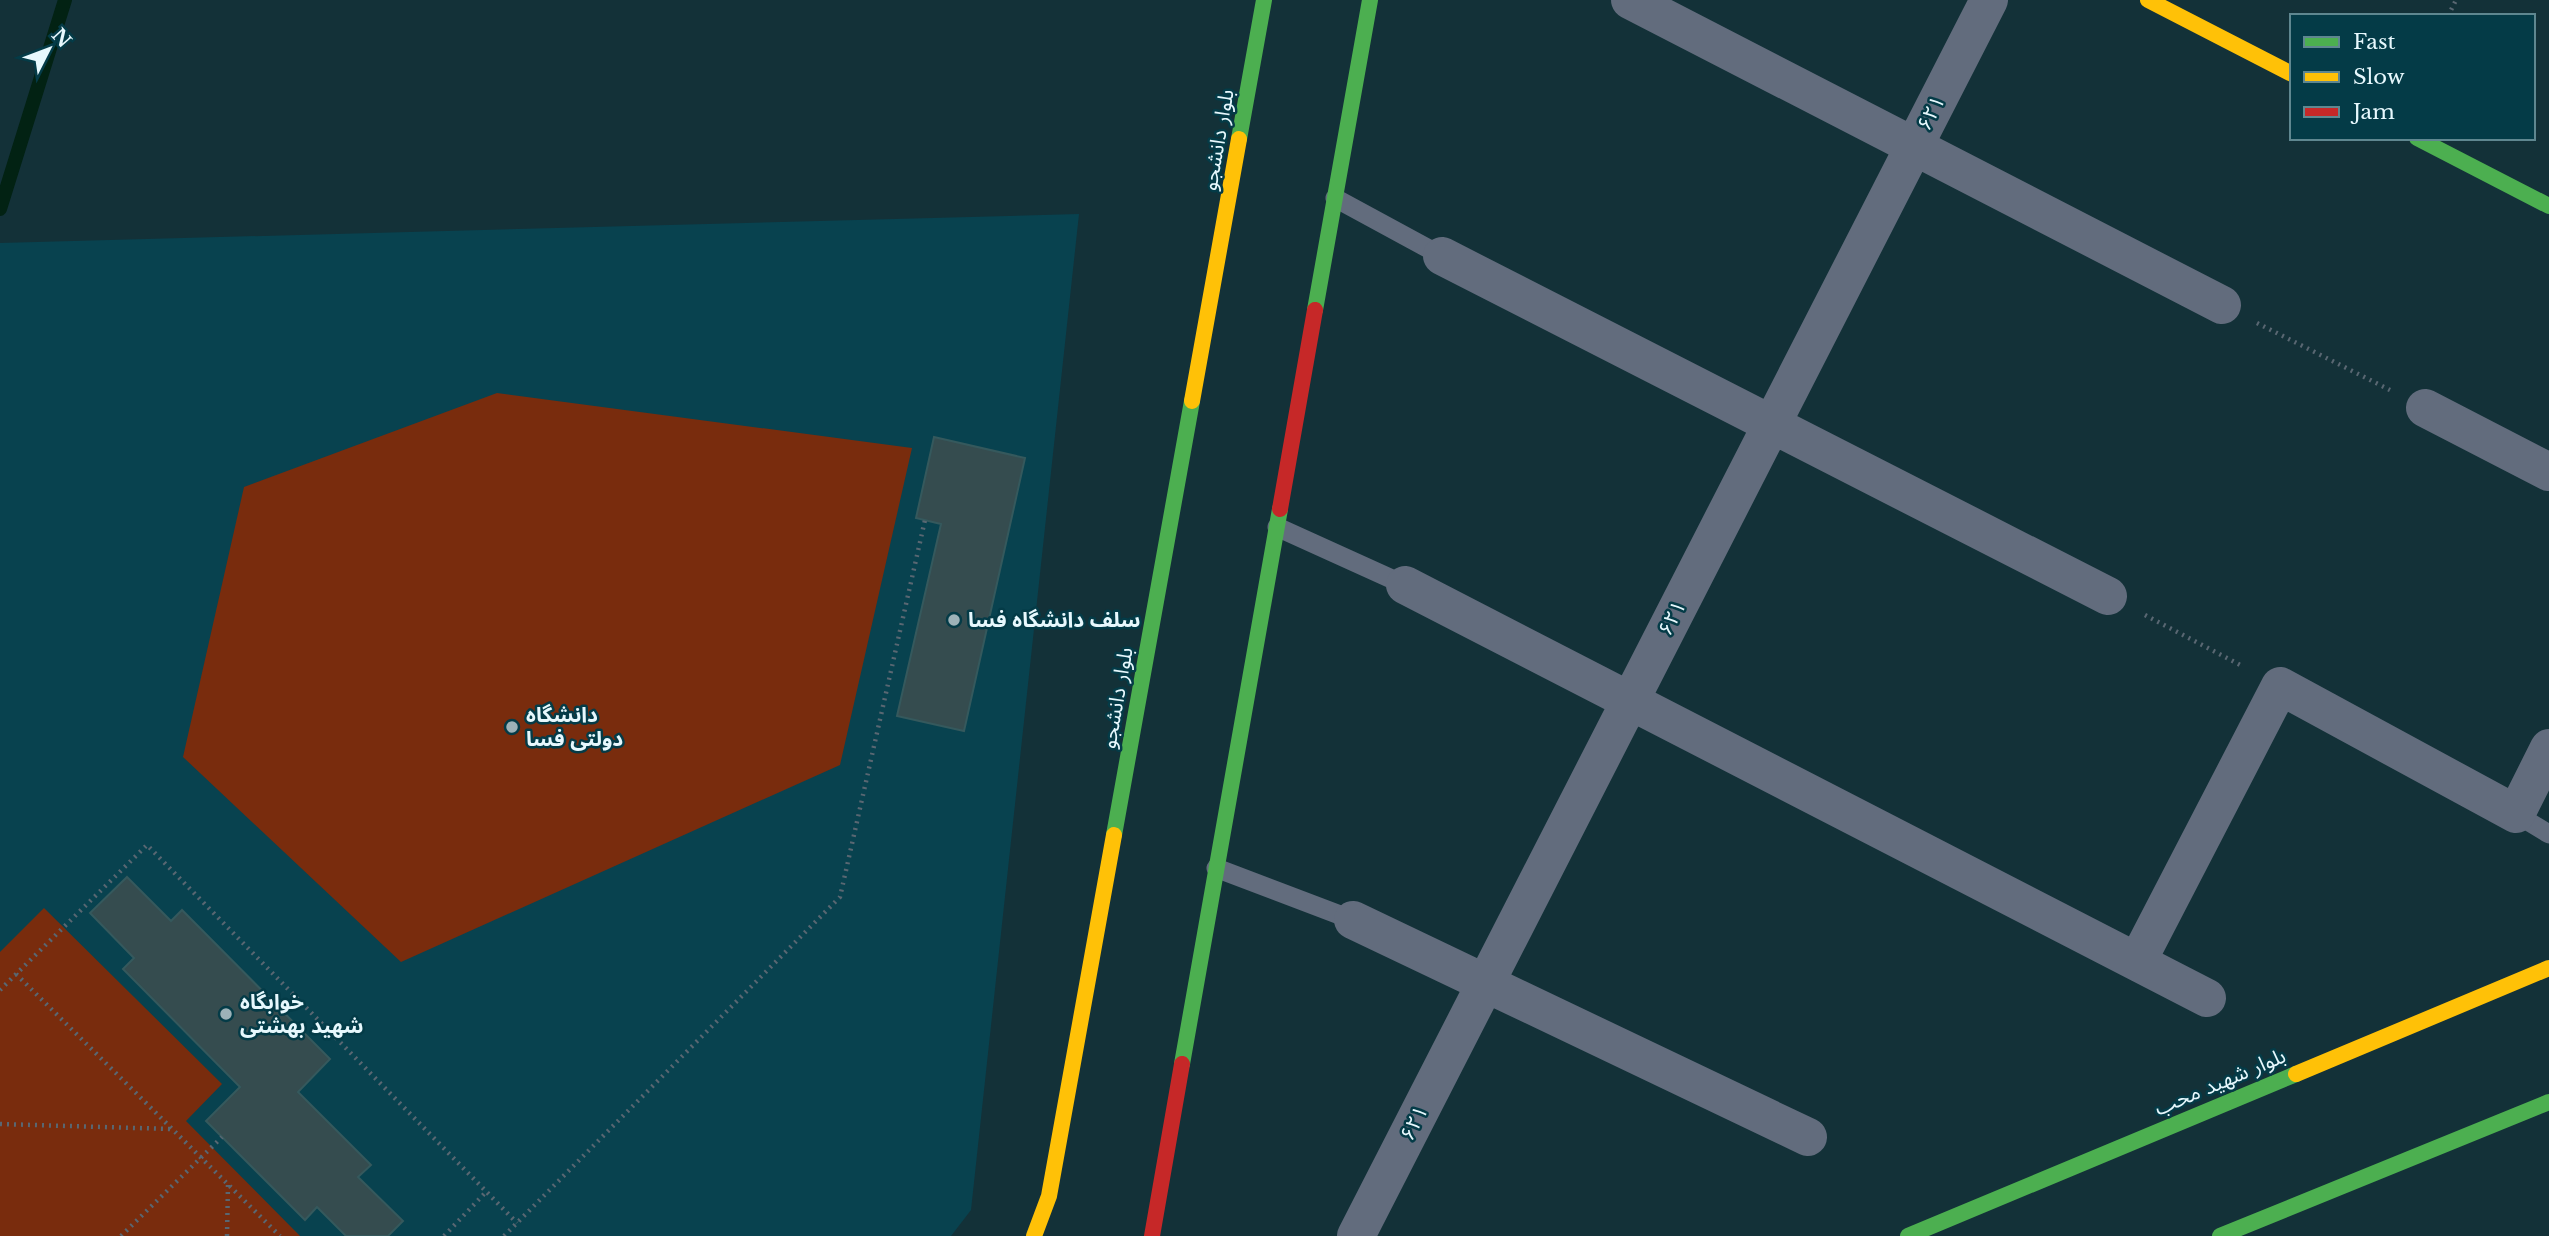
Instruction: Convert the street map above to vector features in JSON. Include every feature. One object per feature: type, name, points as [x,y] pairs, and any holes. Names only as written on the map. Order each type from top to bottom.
[{"type":"main road","name":"بلوار دانشجو","points":[[1034,1236],[1052,1182],[1264,0]]},
{"type":"main road","points":[[1152,1236],[1370,0]]},
{"type":"main road","points":[[2148,0],[2290,73]]},
{"type":"main road","points":[[2421,140],[2549,206]]},
{"type":"main road","name":"بلوار شهید محب","points":[[1908,1236],[2549,968]]},
{"type":"main road","points":[[2220,1236],[2549,1102]]},
{"type":"street","points":[[1630,0],[2222,305]]},
{"type":"street","name":"۶۲۱","points":[[1356,1236],[1989,0]]},
{"type":"street","points":[[1443,256],[2108,596]]},
{"type":"street","points":[[2425,408],[2549,472]]},
{"type":"street","points":[[1405,584],[2207,998]]},
{"type":"street","points":[[2137,962],[2280,686],[2516,814],[2549,748]]},
{"type":"street","points":[[1353,920],[1808,1137]]},
{"type":"lane","points":[[1335,198],[1443,256]]},
{"type":"lane","points":[[1277,527],[1405,584]]},
{"type":"lane","points":[[2516,814],[2549,834]]},
{"type":"lane","points":[[1216,868],[1353,920]]},
{"type":"path","points":[[2222,305],[2425,408]]},
{"type":"path","points":[[504,1236],[839,897],[925,520]]},
{"type":"path","points":[[2108,596],[2280,686]]},
{"type":"path","points":[[0,990],[147,845],[517,1223]]},
{"type":"path","points":[[16,974],[280,1236]]},
{"type":"path","points":[[0,1124],[172,1129]]},
{"type":"path","points":[[121,1236],[222,1137]]},
{"type":"path","points":[[227,1236],[228,1184]]},
{"type":"path","points":[[444,1236],[486,1192]]},
{"type":"shaded area","name":"دانشگاه دولتی فسا","points":[[1079,214],[971,1210],[951,1236],[0,1236],[0,243]]},
{"type":"shaded area","points":[[497,393],[912,448],[840,765],[401,962],[183,757],[244,487]]},
{"type":"shaded area","points":[[44,908],[222,1084],[186,1121],[300,1236],[0,1236],[0,952]]},
{"type":"building","name":"سلف دانشگاه فسا","points":[[934,437],[1025,458],[964,731],[897,716],[941,524],[916,518]]},
{"type":"building","name":"خوابگاه شهید بهشتی","points":[[127,877],[171,921],[182,910],[330,1059],[298,1092],[371,1165],[358,1177],[403,1221],[388,1236],[346,1236],[317,1207],[305,1220],[206,1121],[240,1087],[123,969],[134,958],[90,913]]},
{"type":"waterway","points":[[0,209],[65,0]]},
{"type":"traffic: fast","points":[[1239,139],[1264,0]]},
{"type":"traffic: fast","points":[[1315,310],[1370,0]]},
{"type":"traffic: fast","points":[[2421,140],[2549,206]]},
{"type":"traffic: fast","points":[[1114,835],[1192,401]]},
{"type":"traffic: fast","points":[[1182,1064],[1280,509]]},
{"type":"traffic: fast","points":[[1908,1236],[2296,1074]]},
{"type":"traffic: fast","points":[[2220,1236],[2549,1102]]},
{"type":"traffic: slow","points":[[2148,0],[2290,73]]},
{"type":"traffic: slow","points":[[1192,401],[1239,139]]},
{"type":"traffic: slow","points":[[1034,1236],[1049,1196],[1114,835]]},
{"type":"traffic: slow","points":[[2296,1074],[2549,968]]},
{"type":"traffic: jam","points":[[1280,509],[1315,310]]},
{"type":"traffic: jam","points":[[1152,1236],[1182,1064]]},
{"type":"place","name":"سلف دانشگاه فسا","points":[[954,620]]},
{"type":"place","name":"دانشگاه دولتی فسا","points":[[512,727]]},
{"type":"place","name":"خوابگاه شهید بهشتی","points":[[226,1014]]}]
